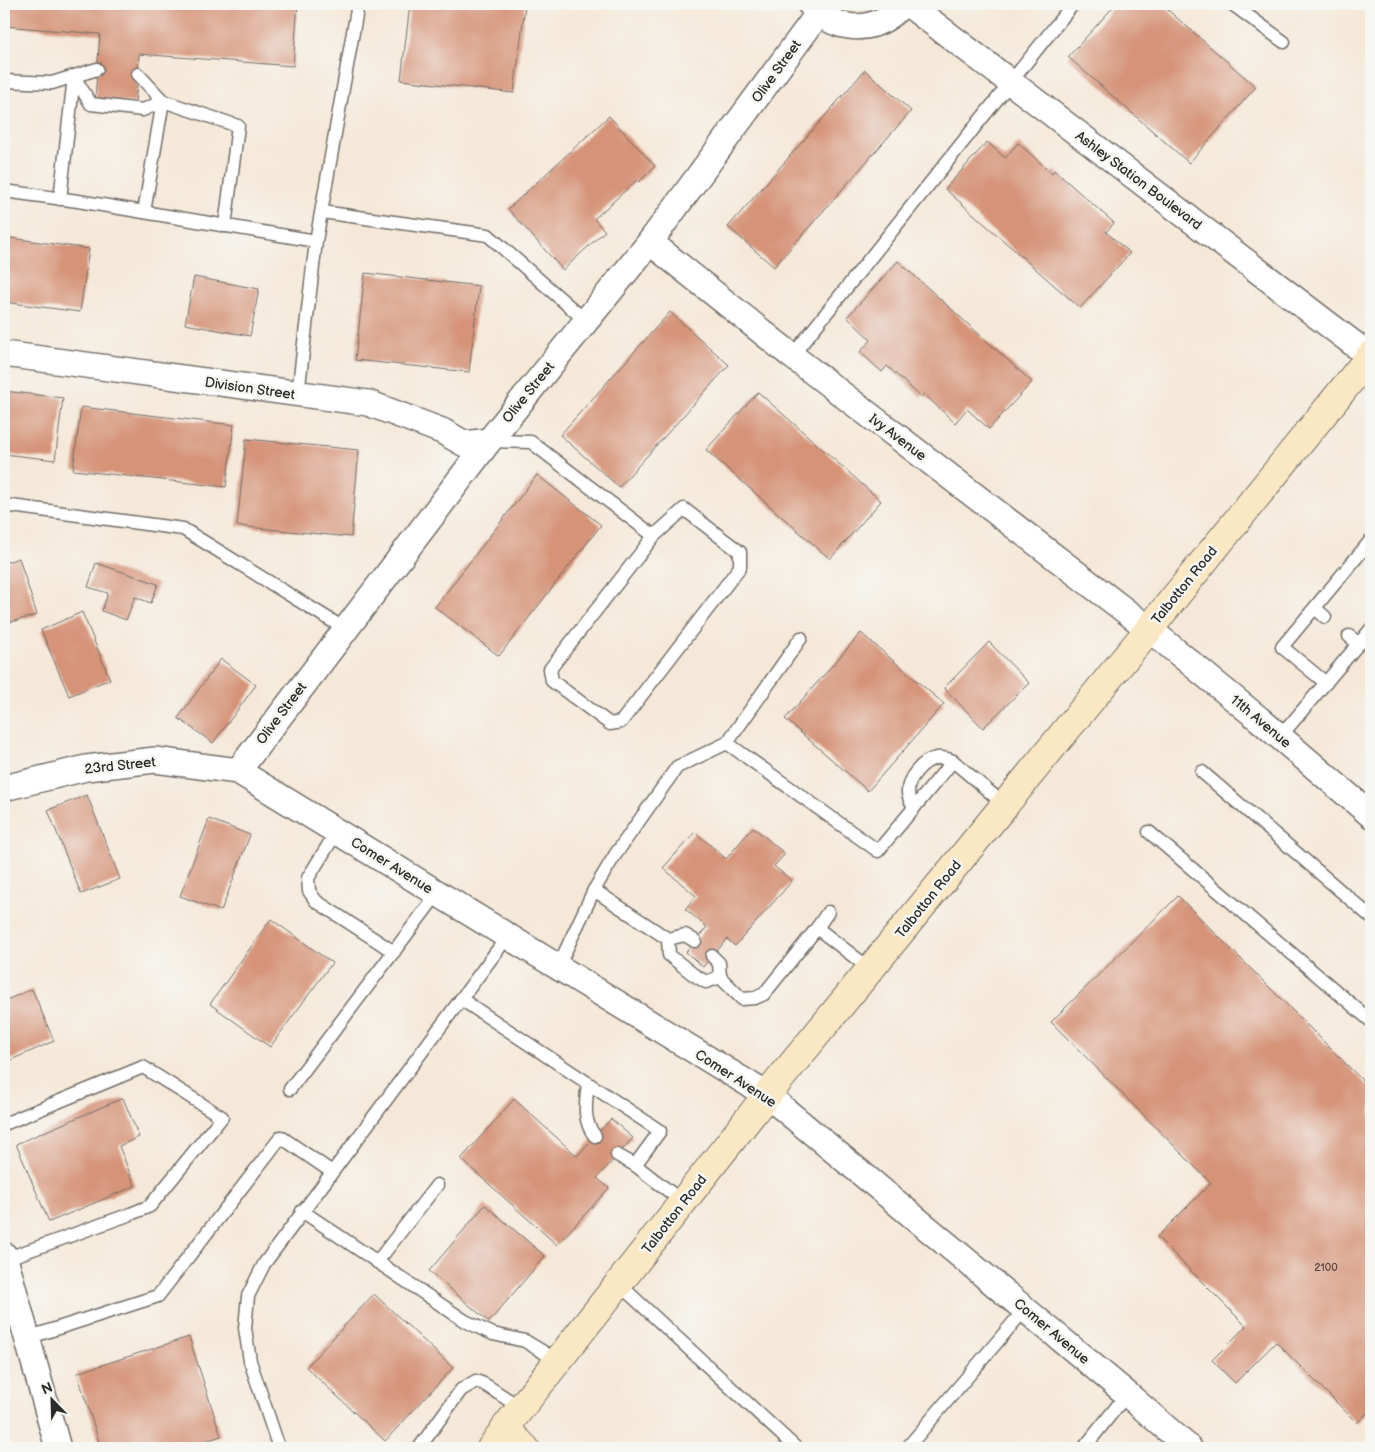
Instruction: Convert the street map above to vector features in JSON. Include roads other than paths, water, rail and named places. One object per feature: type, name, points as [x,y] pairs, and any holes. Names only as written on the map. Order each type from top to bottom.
[{"type":"main road","name":"Talbotton Road","points":[[506,1428],[767,1095],[1371,356]]},
{"type":"main road","points":[[506,1428],[525,1448]]},
{"type":"street","name":"Olive Street","points":[[238,771],[489,441],[650,242],[814,9],[836,23],[855,27],[874,24],[891,15],[902,4]]},
{"type":"street","name":"Ashley Station Boulevard","points":[[908,4],[1371,356]]},
{"type":"street","name":"Ivy Avenue","points":[[650,242],[792,356],[1149,629]]},
{"type":"street","name":"Division Street","points":[[4,354],[368,404],[442,431],[465,444],[489,441]]},
{"type":"street","name":"11th Avenue","points":[[1149,629],[1371,815]]},
{"type":"street","name":"23rd Street","points":[[4,788],[86,768],[155,760],[238,771]]},
{"type":"street","name":"Comer Avenue","points":[[238,771],[767,1095],[1127,1394],[1189,1448]]},
{"type":"street","points":[[4,1257],[58,1448]]},
{"type":"lane","points":[[298,394],[316,241],[358,4]]},
{"type":"lane","points":[[792,356],[1073,4]]},
{"type":"lane","points":[[1232,4],[1284,42]]},
{"type":"lane","points":[[4,81],[52,83],[97,69]]},
{"type":"lane","points":[[138,74],[163,101],[238,126],[226,226]]},
{"type":"lane","points":[[74,77],[91,104],[143,110],[163,101]]},
{"type":"lane","points":[[60,199],[74,77]]},
{"type":"lane","points":[[144,212],[163,101]]},
{"type":"lane","points":[[4,191],[316,241]]},
{"type":"lane","points":[[322,212],[488,235],[586,321]]},
{"type":"lane","points":[[489,441],[531,442],[654,536]]},
{"type":"lane","points":[[4,505],[183,529],[345,629]]},
{"type":"lane","points":[[684,509],[740,552],[740,567],[620,722],[610,724],[552,681],[550,669],[654,536],[684,509]]},
{"type":"lane","points":[[1326,683],[1282,647],[1371,540]]},
{"type":"lane","points":[[1342,576],[1352,584]]},
{"type":"lane","points":[[1315,608],[1325,616]]},
{"type":"lane","points":[[1280,737],[1326,683],[1354,640],[1371,629]]},
{"type":"lane","points":[[558,967],[594,890],[615,855],[677,767],[727,743],[800,638]]},
{"type":"lane","points":[[727,743],[878,851],[953,761]]},
{"type":"lane","points":[[914,808],[909,798],[910,782],[915,773],[928,761],[938,757],[953,761],[1005,805]]},
{"type":"lane","points":[[1202,772],[1371,917]]},
{"type":"lane","points":[[337,831],[308,878],[308,891],[316,901],[394,952]]},
{"type":"lane","points":[[1150,832],[1371,1021]]},
{"type":"lane","points":[[594,890],[668,938],[685,935],[694,941]]},
{"type":"lane","points":[[290,1089],[438,893]]},
{"type":"lane","points":[[712,956],[719,963],[720,977],[742,999],[755,998],[764,994],[828,912]]},
{"type":"lane","points":[[816,928],[870,969]]},
{"type":"lane","points":[[279,1448],[250,1361],[245,1328],[248,1296],[264,1264],[302,1211],[508,936]]},
{"type":"lane","points":[[668,938],[669,955],[694,975],[706,982],[720,977]]},
{"type":"lane","points":[[461,999],[660,1131],[635,1165]]},
{"type":"lane","points":[[4,1124],[143,1067],[222,1117],[150,1206],[4,1257]]},
{"type":"lane","points":[[588,1083],[585,1112],[590,1130],[595,1136]]},
{"type":"lane","points":[[27,1338],[158,1296],[282,1137],[332,1172]]},
{"type":"lane","points":[[618,1156],[635,1165],[683,1202]]},
{"type":"lane","points":[[377,1262],[437,1185]]},
{"type":"lane","points":[[302,1211],[465,1321],[493,1334],[525,1341],[558,1361]]},
{"type":"lane","points":[[619,1284],[791,1447]]},
{"type":"lane","points":[[907,1448],[1025,1309]]},
{"type":"lane","points":[[419,1448],[461,1390],[476,1381],[484,1384],[506,1428]]},
{"type":"lane","points":[[1084,1448],[1127,1394]]}]
